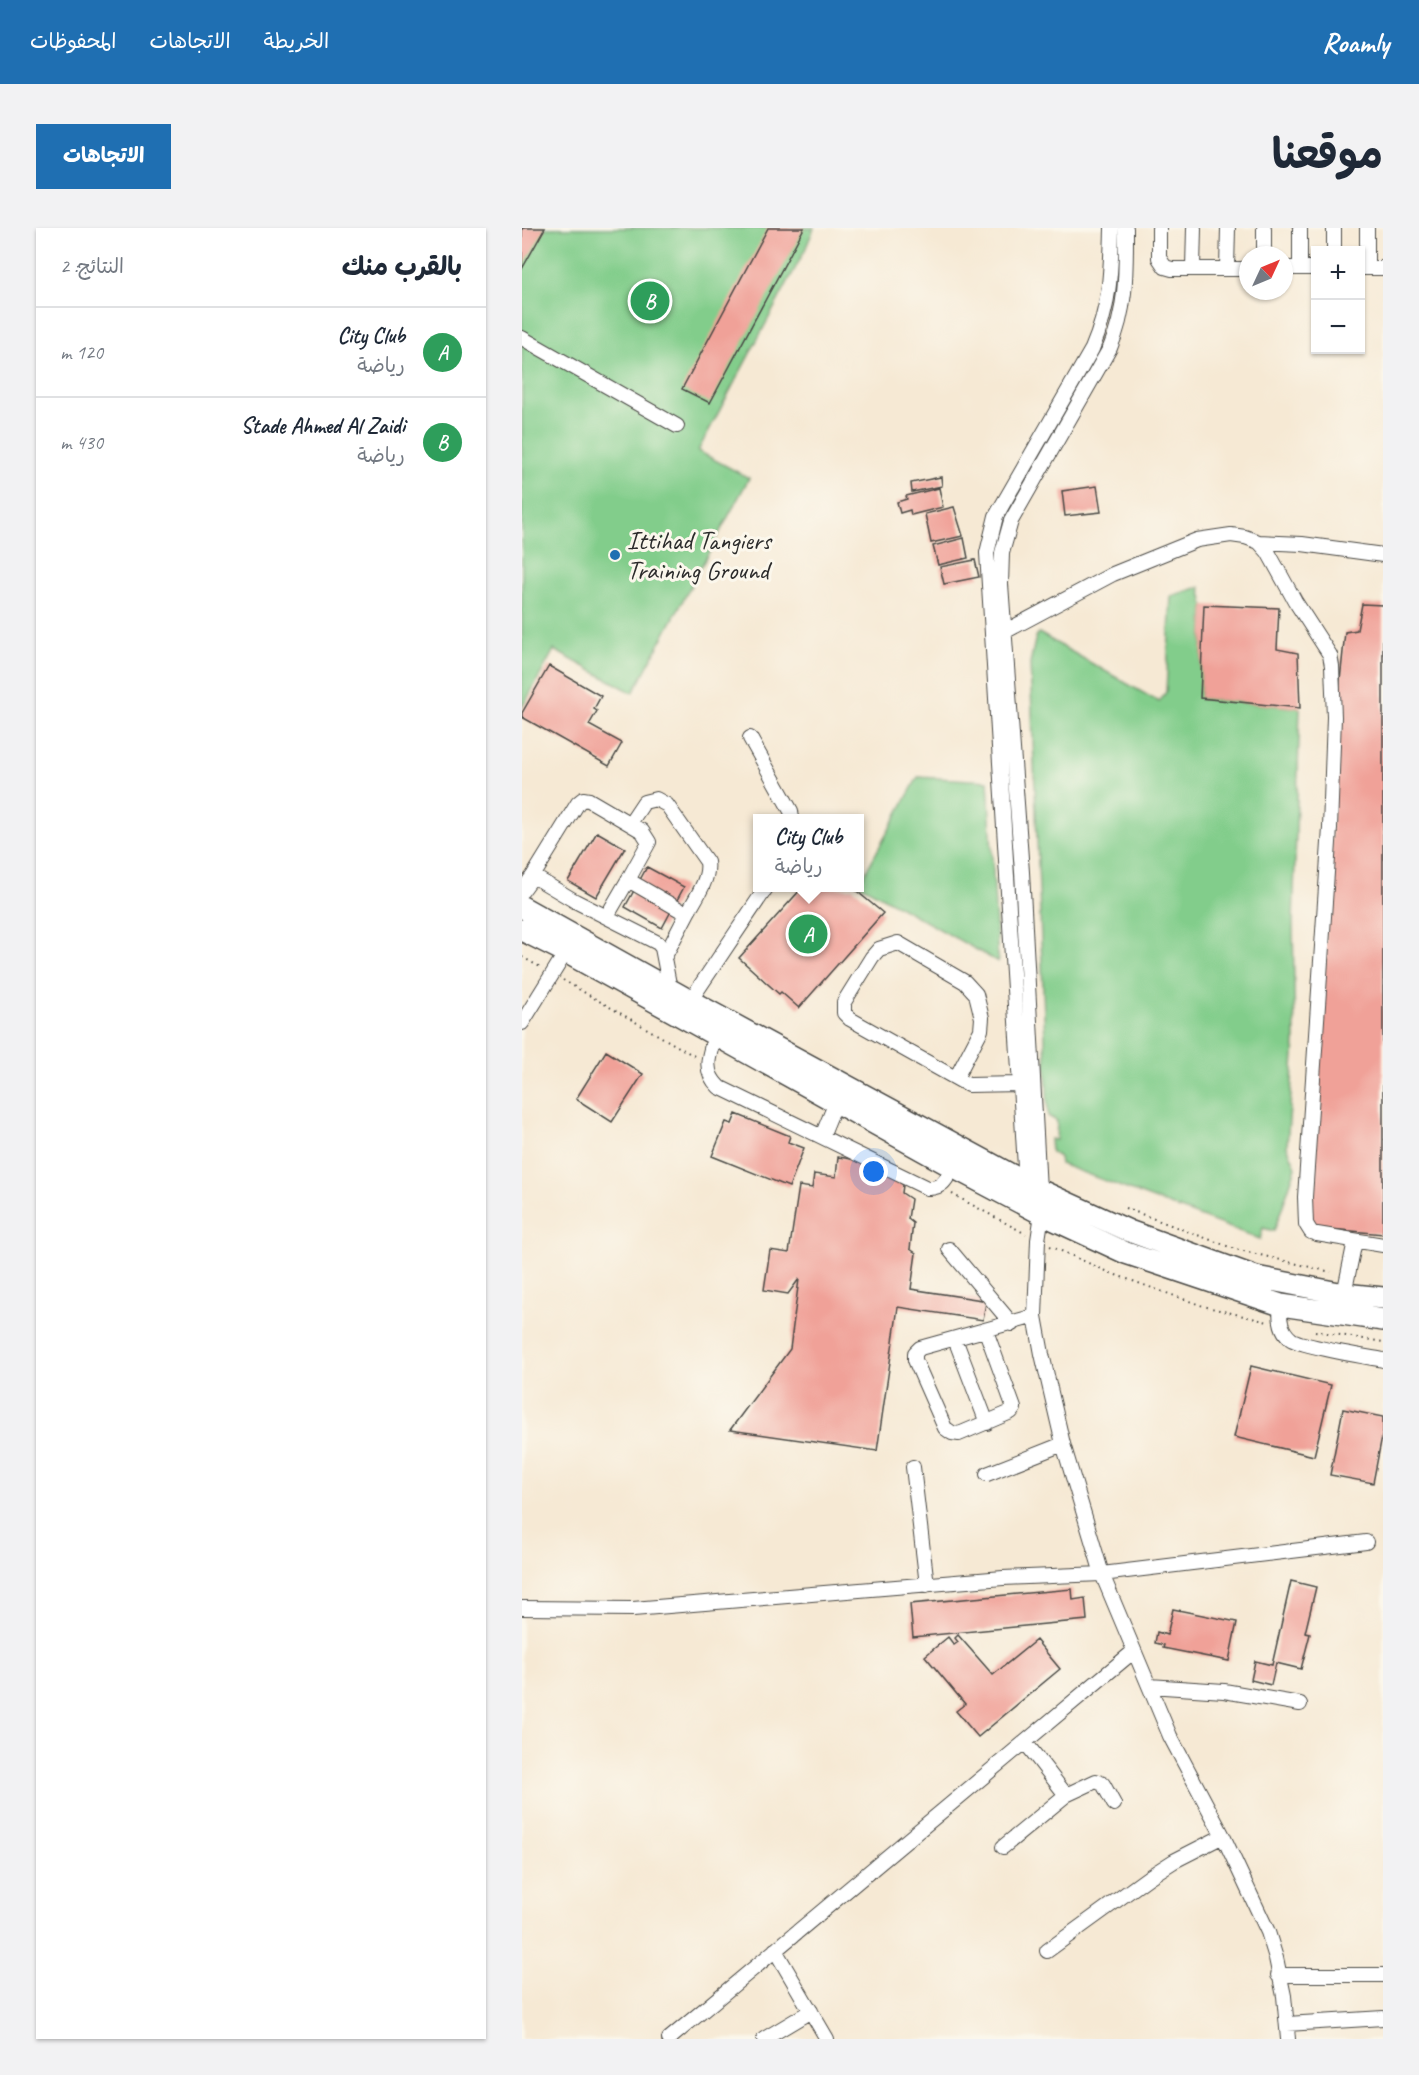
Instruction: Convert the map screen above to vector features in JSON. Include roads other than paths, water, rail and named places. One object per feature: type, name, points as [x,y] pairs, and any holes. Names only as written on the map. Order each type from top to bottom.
[{"type":"highway","points":[[522,906],[690,1001],[1032,1186],[1129,1231],[1256,1276],[1346,1285],[1383,1298]]},
{"type":"highway","points":[[522,930],[566,952],[953,1167],[1042,1214],[1125,1253],[1281,1305],[1383,1320]]},
{"type":"street","points":[[1032,1186],[1020,1084],[987,553],[996,516],[1098,335],[1110,289],[1112,228]]},
{"type":"street","points":[[1032,1186],[1022,872],[1001,569],[1005,537],[1018,507],[1116,335],[1126,292],[1126,228]]},
{"type":"street","points":[[1159,228],[1159,258],[1162,265],[1168,268],[1239,268]]},
{"type":"street","points":[[1193,268],[1194,228]]},
{"type":"street","points":[[1227,269],[1228,228]]},
{"type":"street","points":[[1264,228],[1264,246]]},
{"type":"street","points":[[1300,228],[1300,268]]},
{"type":"street","points":[[1334,228],[1334,246]]},
{"type":"street","points":[[1365,255],[1367,228]]},
{"type":"street","points":[[1293,268],[1311,268]]},
{"type":"street","points":[[1365,268],[1383,268]]},
{"type":"street","points":[[522,338],[677,426]]},
{"type":"street","points":[[1006,631],[1113,574],[1197,540],[1231,535],[1259,542],[1302,544],[1383,555]]},
{"type":"street","points":[[1259,542],[1277,566],[1295,601],[1330,655],[1332,666],[1334,717],[1330,828],[1305,1197],[1306,1224],[1311,1232],[1317,1234],[1383,1245]]},
{"type":"street","points":[[750,738],[791,814]]},
{"type":"street","points":[[522,891],[578,803],[583,799],[589,800],[642,831],[649,842],[607,916]]},
{"type":"street","points":[[630,823],[644,802],[656,799],[668,805],[707,862],[705,878],[664,958]]},
{"type":"street","points":[[533,876],[575,901],[658,943],[662,948],[670,989]]},
{"type":"street","points":[[628,880],[687,914]]},
{"type":"street","points":[[690,1001],[763,892]]},
{"type":"street","points":[[956,1078],[981,1030],[982,1018],[976,994],[965,982],[898,943],[879,950],[872,957],[844,1002],[844,1013],[850,1019],[968,1085],[1020,1084]]},
{"type":"street","points":[[522,1023],[566,952]]},
{"type":"street","points":[[715,1036],[707,1063],[709,1074],[719,1087],[927,1188],[943,1184],[953,1167]]},
{"type":"street","points":[[822,1136],[836,1102]]},
{"type":"street","points":[[1042,1214],[1038,1240],[1035,1316],[1063,1444],[1101,1574],[1170,1736],[1223,1836],[1268,1932],[1284,1996],[1288,2039]]},
{"type":"street","points":[[1346,1285],[1355,1241]]},
{"type":"street","points":[[949,1249],[1012,1324]]},
{"type":"street","points":[[1281,1305],[1279,1317],[1281,1326],[1293,1341],[1383,1360]]},
{"type":"street","points":[[986,1331],[1014,1408],[1011,1412],[987,1423],[959,1434],[952,1433],[945,1428],[915,1360],[915,1353],[920,1348],[1035,1316]]},
{"type":"street","points":[[955,1339],[987,1423]]},
{"type":"street","points":[[987,1474],[1063,1444]]},
{"type":"street","points":[[914,1467],[927,1585]]},
{"type":"street","points":[[522,1608],[633,1609],[1042,1576],[1101,1574],[1366,1542]]},
{"type":"street","points":[[669,2039],[1134,1651]]},
{"type":"street","points":[[1149,1686],[1224,1691],[1300,1704]]},
{"type":"street","points":[[1025,1742],[1066,1795]]},
{"type":"street","points":[[1003,1847],[1066,1795],[1096,1780],[1103,1784],[1114,1804]]},
{"type":"street","points":[[1047,1951],[1149,1877],[1174,1861],[1223,1836]]},
{"type":"street","points":[[775,1950],[827,2039]]},
{"type":"street","points":[[1278,1975],[1383,1975]]},
{"type":"street","points":[[769,2038],[811,2011]]},
{"type":"street","points":[[1287,2024],[1383,2018]]},
{"type":"place","name":"Stade Ahmed Al Zaidi","points":[[650,301]]},
{"type":"place","name":"Ittihad Tangiers Training Ground","points":[[615,555]]},
{"type":"place","name":"City Club","points":[[808,934]]}]
